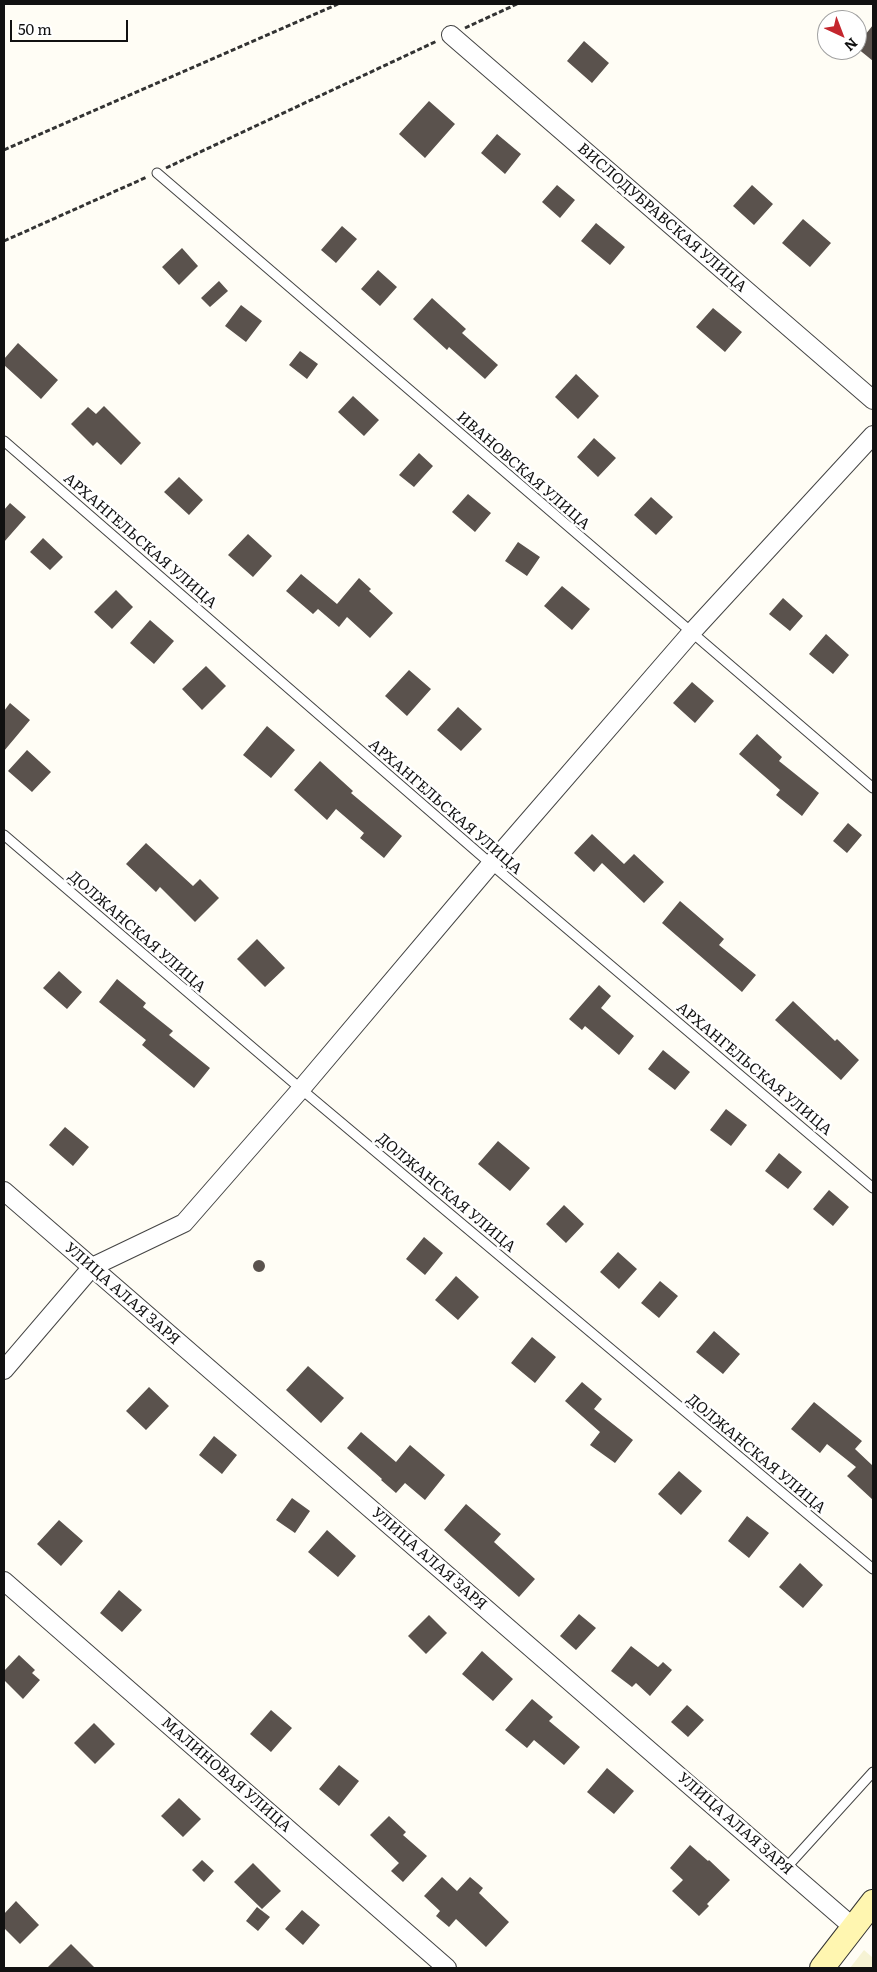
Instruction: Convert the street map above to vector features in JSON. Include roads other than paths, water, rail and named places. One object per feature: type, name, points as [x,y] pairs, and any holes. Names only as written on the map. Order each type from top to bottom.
[{"type":"main road","points":[[822,1968],[873,1902]]},
{"type":"street","name":"ВИСЛОДУБРАВСКАЯ УЛИЦА","points":[[451,35],[873,400]]},
{"type":"street","points":[[4,1370],[92,1267],[184,1223],[301,1089],[490,864],[691,634],[873,435]]},
{"type":"street","name":"УЛИЦА АЛАЯ ЗАРЯ","points":[[4,1191],[853,1927]]},
{"type":"street","name":"МАЛИНОВАЯ УЛИЦА","points":[[4,1581],[448,1968]]},
{"type":"lane","name":"ИВАНОВСКАЯ УЛИЦА","points":[[157,173],[691,634],[873,788]]},
{"type":"lane","name":"АРХАНГЕЛЬСКАЯ УЛИЦА","points":[[4,441],[490,864],[873,1188]]},
{"type":"lane","name":"ДОЛЖАНСКАЯ УЛИЦА","points":[[4,836],[301,1089],[873,1570]]},
{"type":"lane","points":[[786,1868],[873,1772]]}]
